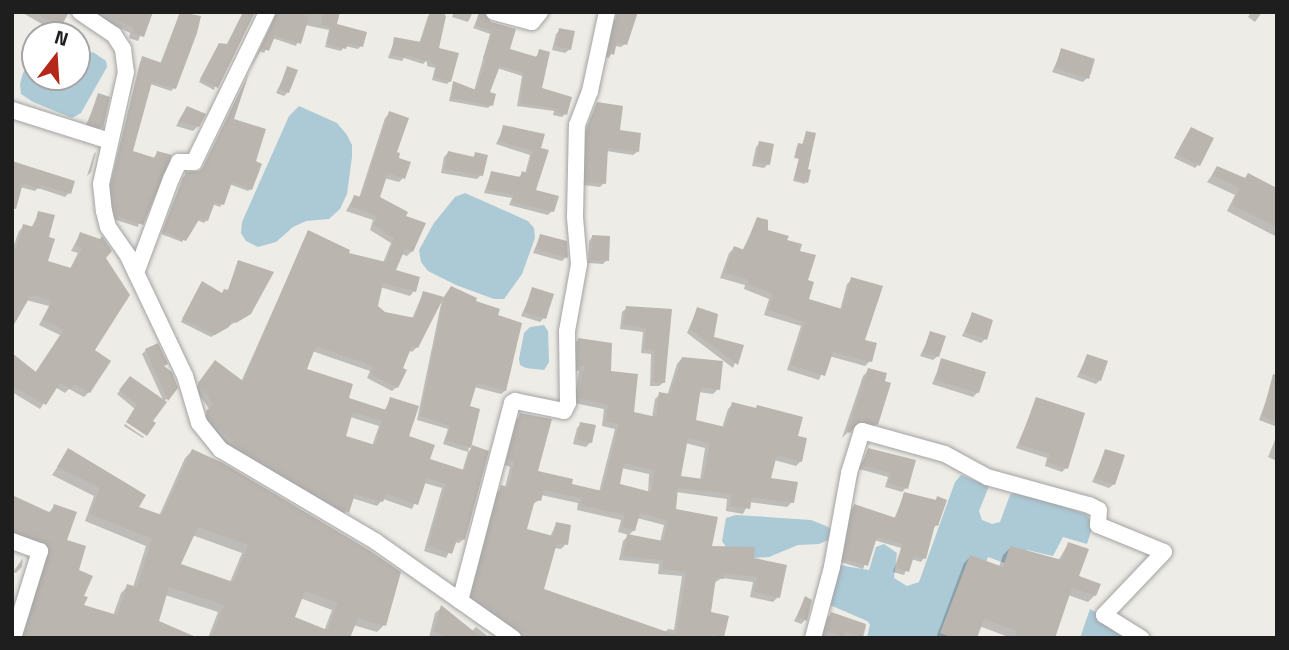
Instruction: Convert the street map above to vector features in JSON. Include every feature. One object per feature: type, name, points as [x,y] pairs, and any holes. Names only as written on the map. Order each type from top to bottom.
[{"type":"street","points":[[79,12],[114,35],[123,49],[126,72],[101,184],[108,227],[136,273],[184,376],[199,423],[221,450],[375,541],[513,638]]},
{"type":"street","points":[[136,273],[179,162],[194,162],[267,12]]},
{"type":"street","points":[[494,12],[532,22],[540,12]]},
{"type":"street","points":[[460,601],[512,403],[515,401],[564,411],[568,403],[568,331],[579,264],[575,217],[577,125],[590,90],[607,12]]},
{"type":"street","points":[[12,110],[110,141]]},
{"type":"street","points":[[813,638],[830,578],[849,473],[862,431],[945,454],[987,477],[1089,505],[1099,510],[1098,525],[1164,552],[1104,615],[1141,638]]},
{"type":"street","points":[[12,541],[40,551],[13,638]]},
{"type":"water","points":[[91,53],[106,61],[107,67],[81,113],[72,118],[33,102],[21,94],[20,84],[21,80],[21,91],[91,91]]},
{"type":"water","points":[[299,106],[337,123],[347,135],[352,145],[352,157],[347,194],[340,209],[329,219],[306,221],[293,227],[276,242],[258,247],[246,241],[241,233],[242,222],[289,116]]},
{"type":"water","points":[[465,193],[528,221],[534,228],[535,238],[522,274],[504,299],[494,299],[456,285],[428,271],[421,262],[419,250],[434,223],[455,197]]},
{"type":"water","points":[[544,325],[548,331],[549,362],[544,370],[520,365],[524,333],[530,327]]},
{"type":"water","points":[[961,475],[989,486],[979,511],[982,520],[992,524],[1000,522],[1010,495],[1017,491],[1086,514],[1093,525],[1087,544],[1063,537],[1053,556],[1027,550],[1021,569],[988,557],[958,638],[867,638],[870,624],[867,621],[830,605],[828,600],[839,565],[869,570],[876,547],[884,544],[897,553],[894,578],[907,586],[919,582],[955,482]]},
{"type":"water","points":[[736,515],[811,520],[831,529],[830,535],[828,540],[819,544],[798,545],[769,557],[753,558],[729,551],[722,541],[726,518]]},
{"type":"water","points":[[1090,609],[1105,617],[1136,638],[1080,638]]},
{"type":"building","points":[[34,12],[69,12],[64,21],[50,21]]},
{"type":"building","points":[[99,12],[153,12],[144,37],[132,33],[134,28]]},
{"type":"building","points":[[180,12],[201,16],[197,33],[176,89],[152,82],[133,151],[155,158],[157,151],[172,155],[143,225],[116,216],[112,185],[142,56],[162,63]]},
{"type":"building","points":[[243,12],[255,12],[218,88],[200,79],[219,43],[227,44]]},
{"type":"building","points":[[277,12],[294,12],[309,17],[301,44],[275,36],[269,51],[262,48],[251,68]]},
{"type":"building","points":[[323,12],[340,12],[337,24],[367,32],[363,47],[348,43],[346,49],[327,44],[331,27],[321,25]]},
{"type":"building","points":[[430,12],[446,16],[439,48],[459,53],[451,82],[434,77],[437,65],[430,63],[430,57],[428,62],[407,55],[406,58],[391,55],[394,37],[421,42]]},
{"type":"building","points":[[479,12],[484,13],[491,22],[516,29],[510,49],[537,57],[539,49],[550,52],[542,88],[572,97],[567,115],[556,112],[556,109],[520,103],[524,73],[500,66],[490,92],[496,94],[493,106],[451,98],[453,81],[476,90],[492,31],[475,25]]},
{"type":"building","points":[[617,12],[638,12],[627,45],[617,42],[614,55],[609,53]]},
{"type":"building","points":[[559,28],[575,31],[571,50],[555,46]]},
{"type":"building","points":[[1061,48],[1095,59],[1089,79],[1055,68]]},
{"type":"building","points":[[287,66],[298,70],[289,93],[279,89]]},
{"type":"building","points":[[249,73],[234,119],[266,129],[256,161],[262,164],[252,190],[232,182],[224,205],[215,202],[208,221],[200,218],[186,241],[163,231],[186,172],[199,171],[203,167]]},
{"type":"building","points":[[98,93],[110,97],[103,128],[88,123]]},
{"type":"building","points":[[597,102],[623,106],[620,130],[641,133],[639,152],[608,148],[606,184],[586,182],[587,127]]},
{"type":"building","points":[[187,106],[206,114],[199,127],[178,122]]},
{"type":"building","points":[[389,111],[409,118],[397,152],[400,153],[399,158],[411,162],[405,179],[388,173],[380,197],[408,212],[406,216],[426,223],[413,252],[405,249],[396,270],[420,277],[416,292],[383,283],[378,306],[385,312],[415,318],[423,291],[444,297],[418,348],[412,346],[403,368],[407,370],[398,388],[370,374],[373,366],[316,346],[307,369],[353,384],[349,398],[386,410],[390,397],[419,406],[409,436],[435,445],[430,459],[464,470],[472,445],[489,451],[465,540],[458,537],[452,554],[428,546],[446,484],[427,478],[418,505],[386,494],[383,502],[355,494],[349,513],[239,448],[208,418],[206,411],[213,404],[198,383],[215,360],[243,381],[308,230],[350,250],[349,253],[386,262],[394,238],[374,225],[377,216],[350,206],[354,195],[361,197]],"holes":[[[353,412],[382,421],[375,445],[346,436]]]},
{"type":"building","points":[[503,125],[545,134],[541,148],[549,150],[536,190],[559,196],[554,212],[512,202],[514,195],[487,189],[491,171],[520,177],[522,171],[527,173],[533,151],[499,141]]},
{"type":"building","points":[[1191,127],[1214,138],[1200,166],[1176,154]]},
{"type":"building","points":[[806,131],[816,133],[808,169],[811,170],[808,183],[794,179],[799,158],[795,157],[798,143],[803,144]]},
{"type":"building","points":[[759,141],[774,144],[770,165],[755,162]]},
{"type":"building","points":[[448,151],[474,157],[475,152],[488,155],[483,176],[444,169]]},
{"type":"building","points":[[12,161],[75,181],[71,194],[23,183],[16,209],[12,208]]},
{"type":"building","points":[[1217,166],[1245,178],[1248,173],[1277,188],[1277,227],[1232,205],[1240,188],[1212,175]]},
{"type":"building","points":[[38,211],[55,215],[49,237],[55,239],[48,261],[71,268],[82,248],[75,246],[80,232],[100,239],[102,236],[112,251],[106,258],[130,295],[95,350],[111,361],[90,393],[74,384],[71,389],[60,383],[46,405],[12,386],[12,353],[36,372],[64,330],[43,320],[52,301],[31,295],[12,328],[15,269],[12,268],[12,248],[16,249],[23,224],[34,227]]},
{"type":"building","points":[[757,217],[768,220],[768,230],[789,236],[787,240],[802,244],[800,251],[816,255],[808,280],[814,282],[809,299],[842,309],[851,277],[883,286],[865,340],[877,343],[872,362],[833,352],[825,376],[791,365],[805,322],[768,310],[773,294],[748,284],[749,280],[724,273],[734,246],[744,250]]},
{"type":"building","points":[[540,234],[567,241],[568,258],[536,249]]},
{"type":"building","points":[[592,235],[610,236],[609,261],[591,260]]},
{"type":"building","points":[[238,260],[274,272],[251,314],[236,323],[232,321],[229,327],[215,335],[182,319],[202,281],[222,293],[224,289],[228,290]]},
{"type":"building","points":[[451,286],[477,298],[476,301],[500,309],[498,315],[522,323],[506,391],[477,383],[470,406],[480,409],[471,448],[446,440],[450,426],[420,416],[444,297]]},
{"type":"building","points":[[532,287],[554,294],[546,319],[524,312]]},
{"type":"building","points":[[626,306],[672,309],[665,383],[653,382],[655,350],[644,349],[646,328],[623,325]]},
{"type":"building","points":[[697,307],[718,314],[714,337],[744,345],[738,365],[690,329]]},
{"type":"building","points":[[972,312],[993,320],[987,340],[965,332]]},
{"type":"building","points":[[930,331],[946,336],[939,357],[923,352]]},
{"type":"building","points":[[578,338],[612,343],[611,371],[638,374],[634,412],[656,417],[659,392],[670,394],[682,357],[723,361],[720,390],[701,387],[696,420],[725,427],[732,402],[756,408],[757,405],[803,417],[798,436],[807,438],[802,462],[777,455],[771,478],[798,482],[794,503],[752,497],[750,509],[730,506],[731,494],[678,488],[676,509],[718,517],[712,546],[755,547],[754,558],[787,565],[780,598],[754,592],[757,577],[724,573],[724,579],[716,578],[711,612],[729,616],[724,637],[711,634],[710,638],[525,638],[526,634],[472,596],[501,485],[508,487],[514,462],[508,460],[520,413],[552,419],[538,471],[573,479],[572,484],[602,491],[619,424],[606,421],[608,405],[578,398],[584,366],[578,366]],"holes":[[[688,438],[710,443],[703,479],[681,476]],[[624,463],[654,470],[651,492],[620,484]],[[544,490],[582,498],[581,505],[625,515],[622,527],[635,531],[640,513],[668,521],[663,541],[627,534],[623,556],[663,560],[662,569],[686,572],[676,635],[544,589],[557,543],[568,545],[571,525],[556,522],[553,536],[527,529],[535,500],[541,501]]]},
{"type":"building","points":[[158,343],[168,364],[164,366],[172,372],[178,388],[168,401],[145,349]]},
{"type":"building","points":[[1087,354],[1108,361],[1101,381],[1080,373]]},
{"type":"building","points":[[941,358],[986,372],[979,393],[935,380]]},
{"type":"building","points":[[868,368],[887,373],[885,381],[891,383],[878,425],[859,421],[850,433],[847,432]]},
{"type":"building","points":[[1273,374],[1277,375],[1277,422],[1262,416]]},
{"type":"building","points":[[130,376],[167,402],[153,421],[156,423],[147,436],[126,422],[137,404],[119,390]]},
{"type":"building","points":[[1036,397],[1085,413],[1068,469],[1048,462],[1050,454],[1019,444]]},
{"type":"building","points":[[580,422],[596,425],[592,443],[577,440]]},
{"type":"building","points":[[68,448],[146,495],[139,507],[162,515],[192,449],[223,463],[401,572],[386,626],[358,618],[350,638],[211,638],[224,605],[169,587],[159,621],[198,638],[24,638],[50,549],[44,541],[12,531],[12,495],[51,513],[54,504],[77,512],[67,540],[86,546],[79,570],[93,576],[84,596],[88,597],[84,605],[117,615],[127,584],[137,587],[152,539],[90,514],[100,488],[57,467]],"holes":[[[198,527],[248,545],[233,582],[181,564]],[[305,591],[338,603],[327,630],[295,617]]]},
{"type":"building","points":[[868,448],[916,460],[908,489],[888,483],[891,473],[862,465]]},
{"type":"building","points":[[1105,449],[1125,455],[1115,485],[1095,478]]},
{"type":"building","points":[[904,492],[936,500],[937,496],[947,500],[938,526],[935,525],[926,559],[914,556],[909,572],[896,568],[903,544],[877,537],[868,566],[844,559],[854,504],[896,518]]},
{"type":"building","points":[[1068,542],[1089,549],[1079,576],[1101,584],[1096,596],[1072,588],[1055,638],[1015,638],[1017,631],[984,619],[977,638],[953,638],[940,633],[970,555],[1003,567],[1010,546],[1062,560]]},
{"type":"building","points":[[805,596],[812,600],[807,621],[797,616]]},
{"type":"building","points":[[441,605],[482,638],[449,638],[434,631]]},
{"type":"building","points":[[831,612],[866,624],[862,637],[845,632],[844,637],[826,631]]}]
